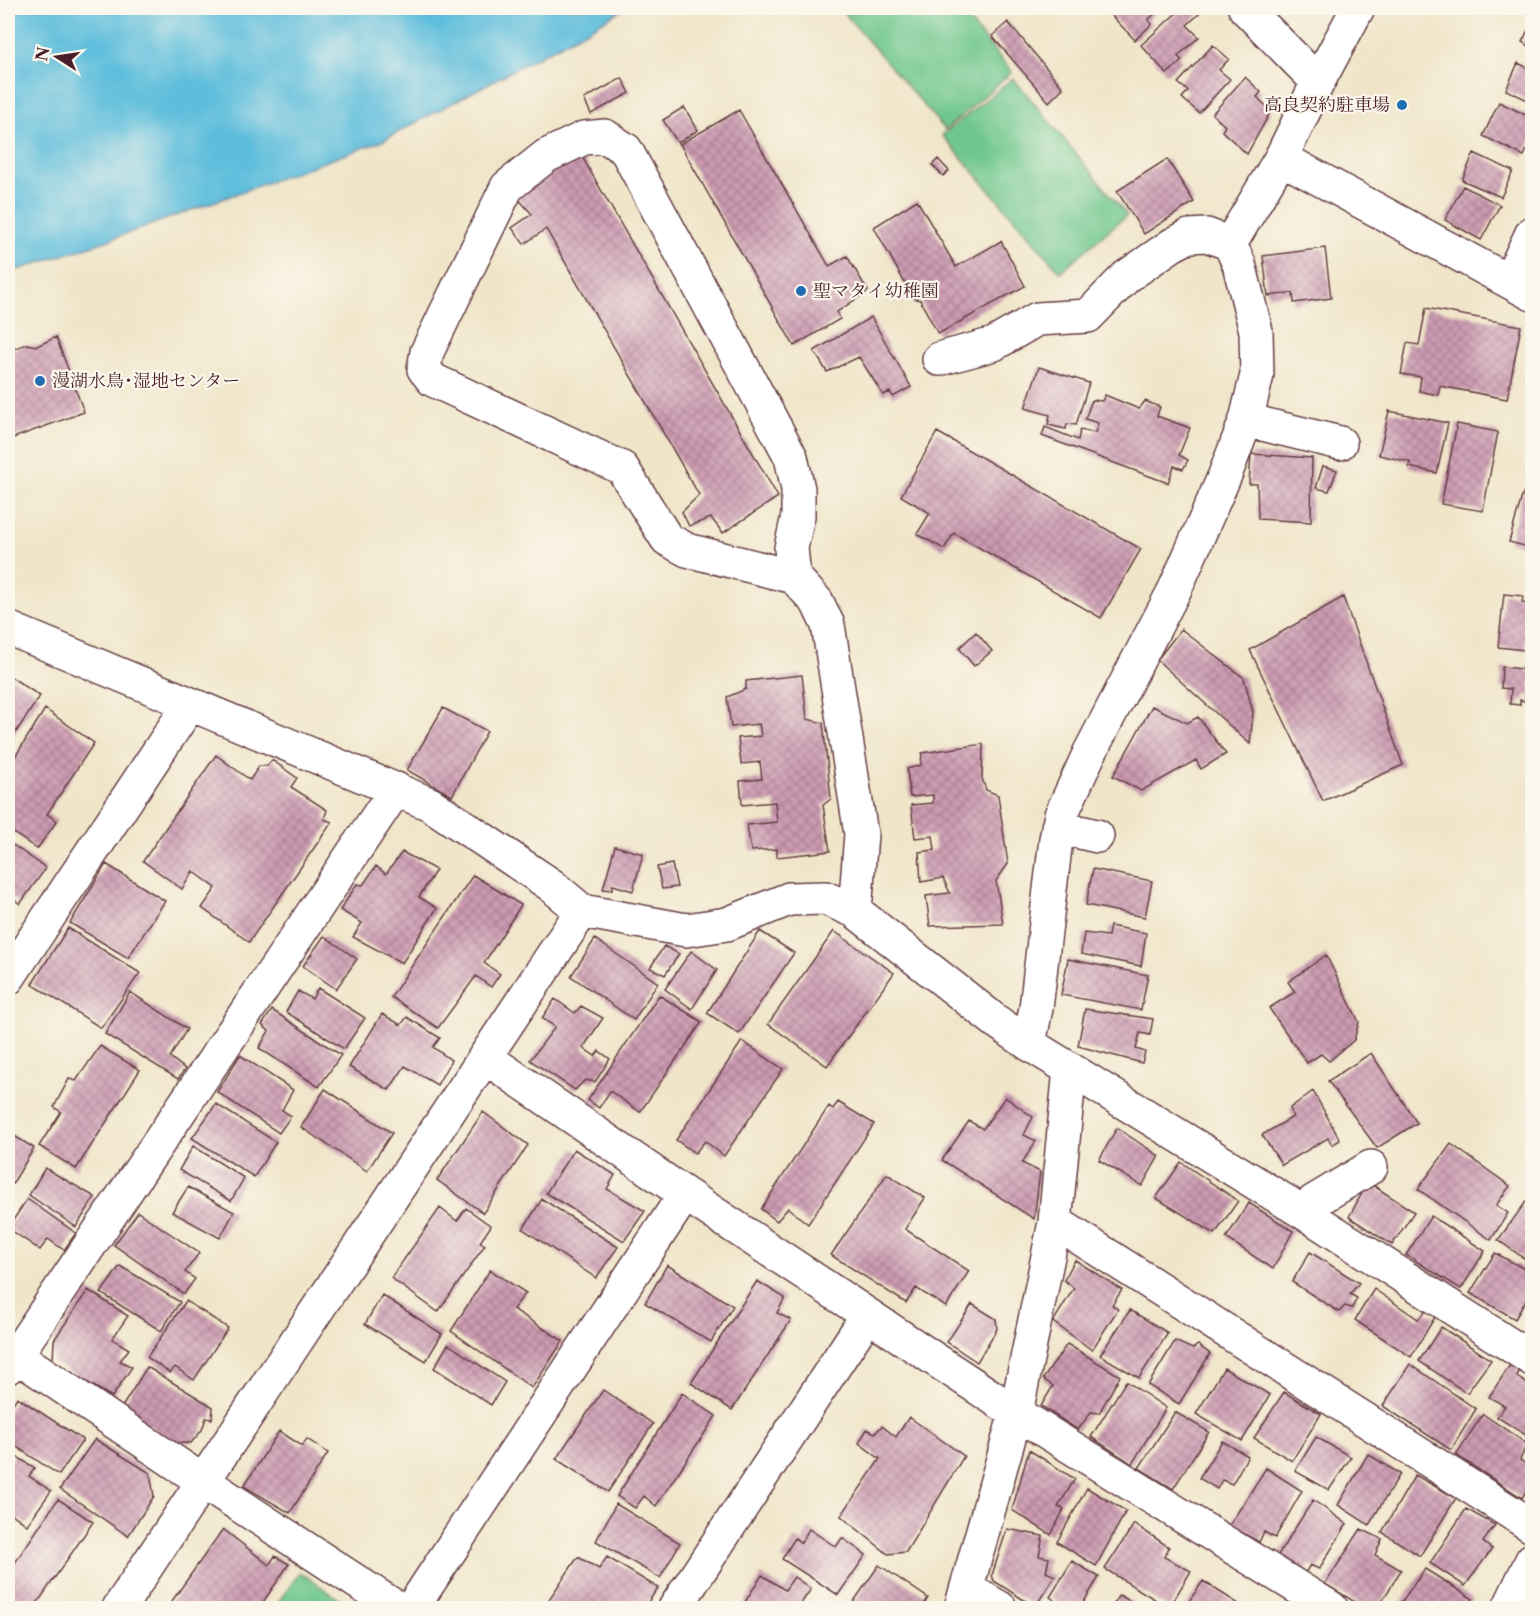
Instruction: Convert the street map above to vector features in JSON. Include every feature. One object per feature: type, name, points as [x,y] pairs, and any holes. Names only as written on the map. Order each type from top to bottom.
[{"type":"street","points":[[1245,8],[1318,82]]},
{"type":"street","points":[[1230,244],[1281,158],[1358,8]]},
{"type":"street","points":[[794,577],[791,548],[798,516],[798,489],[790,457],[626,150],[606,136],[584,138],[546,156],[507,187],[428,352],[424,369],[433,380],[622,468],[667,539],[687,550],[794,577],[817,602],[828,625],[861,834],[855,911]]},
{"type":"street","points":[[1281,158],[1521,287],[1533,233]]},
{"type":"street","points":[[939,359],[994,344],[1037,319],[1088,316],[1126,277],[1172,244],[1189,236],[1208,235],[1230,244],[1239,264],[1256,331],[1257,375],[1246,420],[1225,475],[1175,589],[1090,752],[1061,815],[1036,1008],[1029,1044]]},
{"type":"street","points":[[1246,420],[1340,443]]},
{"type":"street","points":[[8,628],[430,804],[551,885],[582,911],[686,930],[727,924],[789,899],[825,898],[855,911],[997,1022],[1029,1044],[1306,1214],[1533,1359]]},
{"type":"street","points":[[8,978],[190,704]]},
{"type":"street","points":[[396,789],[10,1357],[397,1608]]},
{"type":"street","points":[[1058,827],[1097,836]]},
{"type":"street","points":[[119,1608],[582,911]]},
{"type":"street","points":[[485,1057],[685,1194],[1016,1413],[1331,1608]]},
{"type":"street","points":[[1000,1608],[964,1599],[1016,1413],[1055,1222],[1070,1069]]},
{"type":"street","points":[[1306,1214],[1313,1202],[1371,1167]]},
{"type":"street","points":[[412,1608],[685,1194]]},
{"type":"street","points":[[1055,1222],[1533,1526]]},
{"type":"street","points":[[675,1608],[868,1314]]},
{"type":"street","points":[[1509,1608],[1533,1560]]},
{"type":"green space","points":[[840,8],[958,8],[1012,72],[945,130]]},
{"type":"green space","points":[[1013,78],[1127,215],[1060,272],[942,135]]},
{"type":"green space","points":[[300,1572],[352,1608],[274,1608]]},
{"type":"water","points":[[8,8],[625,8],[382,141],[106,241],[8,273]]},
{"type":"building","points":[[1113,8],[1161,8],[1148,20],[1152,24],[1135,40],[1108,12]]},
{"type":"building","points":[[1182,8],[1194,8],[1199,14],[1187,25],[1199,37],[1178,56],[1182,61],[1167,74],[1141,45]]},
{"type":"building","points":[[1008,22],[1063,88],[1049,102],[992,36]]},
{"type":"building","points":[[1532,22],[1532,48],[1522,42]]},
{"type":"building","points":[[1213,45],[1229,59],[1219,70],[1230,79],[1199,113],[1182,98],[1188,91],[1178,83]]},
{"type":"building","points":[[1518,63],[1532,70],[1532,102],[1506,90]]},
{"type":"building","points":[[1245,77],[1261,92],[1257,97],[1271,111],[1247,154],[1222,131],[1225,126],[1212,114]]},
{"type":"building","points":[[622,78],[630,93],[591,114],[584,99]]},
{"type":"building","points":[[1499,102],[1532,118],[1532,138],[1524,156],[1483,136]]},
{"type":"building","points":[[684,107],[698,130],[678,143],[663,120]]},
{"type":"building","points":[[739,110],[829,266],[847,256],[868,291],[837,312],[840,319],[794,346],[680,144]]},
{"type":"building","points":[[1474,153],[1513,171],[1501,197],[1462,180]]},
{"type":"building","points":[[581,155],[778,497],[723,533],[711,518],[689,526],[682,512],[699,495],[546,229],[524,244],[512,228],[532,214],[513,193]]},
{"type":"building","points":[[938,159],[949,171],[943,176],[932,165]]},
{"type":"building","points":[[1167,159],[1194,202],[1144,234],[1117,191]]},
{"type":"building","points":[[1463,186],[1500,205],[1481,240],[1445,220]]},
{"type":"building","points":[[917,200],[956,267],[1001,241],[1025,286],[938,334],[920,300],[913,298],[874,227]]},
{"type":"building","points":[[1325,248],[1331,298],[1294,303],[1293,293],[1268,296],[1263,256]]},
{"type":"building","points":[[1426,308],[1521,326],[1507,399],[1440,386],[1438,395],[1419,391],[1421,377],[1401,374],[1407,343],[1419,345]]},
{"type":"building","points":[[871,317],[911,387],[893,397],[890,392],[883,395],[859,357],[827,372],[814,351]]},
{"type":"building","name":"漫湖水鳥･湿地センター","points":[[56,337],[84,412],[8,440],[8,351],[26,344],[37,346]]},
{"type":"building","points":[[1039,367],[1089,383],[1076,425],[1067,424],[1066,429],[1048,425],[1050,415],[1025,408]]},
{"type":"building","points":[[1105,395],[1139,409],[1145,401],[1160,407],[1157,416],[1190,428],[1179,455],[1188,460],[1183,469],[1174,466],[1168,483],[1042,436],[1045,427],[1078,440],[1080,430],[1095,433],[1098,423],[1085,419],[1092,400],[1102,401]]},
{"type":"building","points":[[1389,411],[1448,423],[1437,473],[1409,467],[1410,462],[1379,455]]},
{"type":"building","points":[[1457,424],[1498,432],[1483,511],[1441,504]]},
{"type":"building","points":[[937,432],[1141,549],[1101,618],[954,533],[944,549],[917,534],[930,513],[901,496]]},
{"type":"building","points":[[1251,454],[1312,458],[1311,522],[1258,519],[1257,484],[1249,484]]},
{"type":"building","points":[[1323,466],[1337,470],[1329,491],[1316,488]]},
{"type":"building","points":[[1523,493],[1532,495],[1532,548],[1509,542]]},
{"type":"building","points":[[1504,594],[1523,596],[1522,603],[1530,604],[1525,650],[1498,647]]},
{"type":"building","points":[[1343,597],[1403,765],[1323,801],[1250,650]]},
{"type":"building","points":[[1181,629],[1244,678],[1253,712],[1250,744],[1157,660]]},
{"type":"building","points":[[976,632],[992,651],[974,666],[959,648]]},
{"type":"building","points":[[1502,667],[1532,670],[1530,696],[1525,695],[1525,701],[1520,700],[1520,705],[1510,704],[1511,689],[1501,688]]},
{"type":"building","points":[[8,675],[40,696],[8,744]]},
{"type":"building","points":[[802,675],[807,719],[823,723],[831,799],[823,805],[830,851],[777,857],[777,849],[751,851],[747,825],[777,822],[775,802],[742,805],[740,781],[762,779],[760,762],[741,764],[738,738],[761,736],[759,724],[731,727],[727,697],[746,689],[746,681]]},
{"type":"building","points":[[1152,706],[1187,723],[1198,717],[1226,754],[1201,769],[1196,760],[1141,791],[1113,776]]},
{"type":"building","points":[[443,708],[487,731],[452,796],[407,770]]},
{"type":"building","points":[[45,709],[94,743],[47,814],[57,821],[37,849],[8,829],[8,768]]},
{"type":"building","points":[[983,744],[982,778],[986,790],[998,795],[1008,864],[996,881],[1003,924],[930,926],[926,896],[950,893],[943,878],[921,882],[919,852],[935,850],[933,836],[915,838],[911,805],[933,803],[933,795],[910,797],[907,769],[921,765],[922,753]]},
{"type":"building","points":[[216,755],[250,780],[259,766],[267,766],[272,760],[297,778],[291,787],[327,810],[324,819],[332,822],[249,942],[202,908],[216,888],[193,871],[182,889],[143,861]]},
{"type":"building","points":[[13,845],[46,868],[20,904],[8,895],[8,852]]},
{"type":"building","points":[[615,846],[643,854],[633,891],[613,885],[612,890],[603,889]]},
{"type":"building","points":[[402,852],[436,870],[419,897],[437,908],[402,963],[353,937],[362,923],[340,910],[357,884],[363,885],[376,866],[386,874]]},
{"type":"building","points":[[106,864],[165,901],[128,958],[70,923]]},
{"type":"building","points":[[672,864],[677,887],[662,889],[657,867]]},
{"type":"building","points":[[1093,869],[1152,881],[1145,917],[1086,905]]},
{"type":"building","points":[[473,875],[521,905],[484,963],[500,974],[491,987],[476,976],[438,1028],[391,997]]},
{"type":"building","points":[[1110,926],[1146,933],[1141,966],[1081,954],[1084,933],[1108,936]]},
{"type":"building","points":[[68,928],[140,973],[101,1028],[32,984]]},
{"type":"building","points":[[760,931],[794,953],[739,1034],[707,1013]]},
{"type":"building","points":[[834,931],[894,973],[827,1066],[768,1024]]},
{"type":"building","points":[[324,936],[357,959],[336,989],[303,966]]},
{"type":"building","points":[[595,939],[658,983],[634,1020],[571,976]]},
{"type":"building","points":[[664,946],[679,954],[665,975],[650,968]]},
{"type":"building","points":[[691,951],[717,970],[692,1009],[665,989]]},
{"type":"building","points":[[1326,955],[1359,1022],[1354,1040],[1329,1061],[1321,1054],[1307,1063],[1269,1008],[1295,992],[1288,982]]},
{"type":"building","points":[[1068,959],[1148,975],[1141,1010],[1061,995]]},
{"type":"building","points":[[318,988],[365,1018],[344,1049],[286,1012],[298,991],[312,999]]},
{"type":"building","points":[[130,992],[187,1029],[170,1057],[185,1069],[178,1079],[105,1034]]},
{"type":"building","points":[[659,995],[702,1022],[640,1112],[610,1091],[599,1108],[588,1100]]},
{"type":"building","points":[[555,999],[575,1013],[581,1006],[603,1018],[583,1048],[595,1056],[599,1051],[610,1059],[595,1082],[585,1080],[575,1090],[530,1060],[555,1027],[542,1018]]},
{"type":"building","points":[[1085,1009],[1153,1019],[1150,1035],[1140,1033],[1136,1049],[1145,1052],[1142,1063],[1078,1046]]},
{"type":"building","points":[[272,1010],[341,1055],[319,1087],[259,1048],[269,1031],[262,1025]]},
{"type":"building","points":[[382,1014],[401,1025],[407,1017],[440,1038],[433,1047],[451,1060],[437,1085],[405,1066],[389,1090],[349,1067]]},
{"type":"building","points":[[742,1041],[783,1069],[724,1156],[705,1141],[695,1153],[676,1140]]},
{"type":"building","points":[[100,1046],[140,1070],[76,1169],[39,1146],[61,1112],[54,1107],[69,1079],[76,1081]]},
{"type":"building","points":[[1371,1053],[1417,1123],[1377,1148],[1328,1081]]},
{"type":"building","points":[[240,1055],[293,1090],[282,1110],[291,1116],[279,1133],[217,1092]]},
{"type":"building","points":[[325,1089],[392,1133],[367,1171],[301,1127]]},
{"type":"building","points":[[1313,1091],[1340,1140],[1332,1145],[1328,1138],[1282,1165],[1262,1135],[1293,1117],[1290,1108]]},
{"type":"building","points":[[1005,1097],[1033,1117],[1024,1135],[1036,1141],[1022,1163],[1040,1172],[1034,1219],[942,1160],[969,1121],[983,1129]]},
{"type":"building","points":[[838,1102],[874,1124],[808,1224],[788,1208],[777,1221],[761,1209],[829,1106],[833,1109]]},
{"type":"building","points":[[216,1104],[276,1142],[254,1177],[192,1138]]},
{"type":"building","points":[[483,1112],[528,1145],[483,1213],[437,1180]]},
{"type":"building","points":[[1117,1128],[1159,1156],[1142,1186],[1099,1160]]},
{"type":"building","points":[[8,1132],[34,1148],[8,1191]]},
{"type":"building","points":[[1451,1144],[1510,1186],[1496,1205],[1508,1213],[1491,1240],[1418,1189]]},
{"type":"building","points":[[193,1146],[244,1178],[231,1201],[179,1170]]},
{"type":"building","points":[[574,1149],[615,1175],[607,1189],[645,1211],[624,1241],[546,1193]]},
{"type":"building","points":[[1181,1162],[1238,1201],[1215,1234],[1156,1198]]},
{"type":"building","points":[[45,1168],[95,1197],[76,1227],[29,1195]]},
{"type":"building","points":[[887,1174],[925,1198],[905,1229],[969,1271],[946,1307],[916,1288],[906,1303],[831,1255]]},
{"type":"building","points":[[1368,1182],[1414,1212],[1392,1245],[1349,1217]]},
{"type":"building","points":[[188,1187],[234,1212],[220,1238],[172,1212]]},
{"type":"building","points":[[27,1199],[76,1233],[64,1250],[48,1239],[40,1250],[8,1228]]},
{"type":"building","points":[[542,1199],[618,1247],[596,1278],[523,1229]]},
{"type":"building","points":[[1528,1199],[1532,1202],[1532,1249],[1525,1259],[1498,1240]]},
{"type":"building","points":[[1249,1203],[1293,1231],[1273,1269],[1226,1238]]},
{"type":"building","points":[[440,1208],[457,1221],[466,1208],[491,1226],[480,1242],[485,1245],[438,1312],[391,1278]]},
{"type":"building","points":[[138,1212],[199,1253],[185,1272],[195,1279],[184,1294],[114,1245]]},
{"type":"building","points":[[1431,1216],[1485,1251],[1461,1289],[1406,1255]]},
{"type":"building","points":[[1310,1252],[1359,1283],[1350,1294],[1357,1298],[1352,1308],[1345,1306],[1339,1312],[1292,1282]]},
{"type":"building","points":[[1495,1253],[1532,1273],[1532,1290],[1515,1319],[1470,1293]]},
{"type":"building","points":[[1075,1260],[1122,1290],[1112,1305],[1118,1309],[1092,1350],[1053,1322],[1074,1288],[1064,1280]]},
{"type":"building","points":[[667,1265],[733,1306],[711,1342],[645,1303]]},
{"type":"building","points":[[120,1266],[180,1302],[161,1331],[101,1293]]},
{"type":"building","points":[[490,1270],[526,1293],[513,1309],[563,1341],[532,1388],[451,1331]]},
{"type":"building","points":[[757,1281],[785,1298],[777,1313],[791,1320],[732,1410],[691,1383]]},
{"type":"building","points":[[1374,1289],[1418,1319],[1426,1311],[1435,1317],[1411,1357],[1355,1320]]},
{"type":"building","points":[[88,1290],[128,1316],[112,1339],[129,1349],[120,1361],[132,1367],[112,1397],[53,1362],[54,1340]]},
{"type":"building","points":[[382,1295],[442,1334],[426,1361],[365,1324]]},
{"type":"building","points":[[186,1301],[228,1328],[194,1380],[175,1367],[170,1373],[147,1357]]},
{"type":"building","points":[[972,1304],[996,1319],[997,1329],[977,1362],[947,1342]]},
{"type":"building","points":[[1130,1310],[1168,1333],[1139,1378],[1100,1355]]},
{"type":"building","points":[[1441,1327],[1491,1360],[1467,1393],[1419,1361]]},
{"type":"building","points":[[1175,1341],[1192,1349],[1198,1345],[1210,1354],[1179,1404],[1148,1385]]},
{"type":"building","points":[[448,1344],[505,1382],[491,1405],[434,1368]]},
{"type":"building","points":[[1067,1344],[1120,1376],[1099,1413],[1091,1412],[1078,1430],[1041,1406],[1053,1386],[1043,1379]]},
{"type":"building","points":[[1512,1362],[1520,1368],[1517,1377],[1532,1387],[1532,1439],[1497,1417],[1505,1406],[1489,1397]]},
{"type":"building","points":[[1410,1364],[1476,1409],[1451,1450],[1383,1406]]},
{"type":"building","points":[[147,1367],[213,1407],[212,1419],[206,1418],[202,1430],[191,1443],[174,1443],[122,1407]]},
{"type":"building","points":[[1224,1368],[1270,1395],[1242,1441],[1196,1414]]},
{"type":"building","points":[[1126,1381],[1166,1408],[1132,1464],[1091,1437]]},
{"type":"building","points":[[603,1390],[653,1424],[608,1492],[556,1459]]},
{"type":"building","points":[[1284,1392],[1321,1414],[1292,1461],[1254,1438]]},
{"type":"building","points":[[682,1393],[716,1416],[656,1506],[644,1496],[635,1508],[617,1496]]},
{"type":"building","points":[[17,1397],[83,1440],[59,1475],[8,1441],[8,1412]]},
{"type":"building","points":[[1175,1412],[1209,1432],[1173,1489],[1139,1468]]},
{"type":"building","points":[[1483,1414],[1527,1444],[1520,1460],[1532,1468],[1532,1481],[1522,1498],[1456,1455]]},
{"type":"building","points":[[909,1417],[964,1456],[906,1552],[888,1554],[841,1516],[880,1459],[859,1443],[867,1429],[875,1433],[882,1426],[896,1437]]},
{"type":"building","points":[[279,1431],[302,1446],[307,1439],[328,1453],[290,1513],[244,1486]]},
{"type":"building","points":[[1316,1437],[1351,1457],[1329,1490],[1295,1471]]},
{"type":"building","points":[[95,1439],[150,1473],[154,1496],[128,1536],[60,1489]]},
{"type":"building","points":[[1222,1441],[1248,1456],[1232,1484],[1222,1480],[1217,1489],[1199,1478]]},
{"type":"building","points":[[1029,1450],[1075,1479],[1058,1507],[1064,1509],[1051,1535],[1012,1510]]},
{"type":"building","points":[[1368,1454],[1400,1474],[1369,1525],[1338,1505]]},
{"type":"building","points":[[14,1455],[35,1468],[29,1476],[51,1491],[27,1525],[8,1511],[8,1461],[10,1463]]},
{"type":"building","points":[[1266,1468],[1302,1491],[1275,1538],[1264,1532],[1259,1542],[1229,1526]]},
{"type":"building","points":[[1415,1475],[1456,1498],[1420,1556],[1382,1532]]},
{"type":"building","points":[[1087,1488],[1126,1511],[1096,1566],[1057,1542]]},
{"type":"building","points":[[58,1499],[93,1522],[34,1608],[8,1608],[8,1573]]},
{"type":"building","points":[[1313,1500],[1347,1524],[1319,1569],[1310,1565],[1305,1573],[1278,1555]]},
{"type":"building","points":[[616,1504],[680,1543],[660,1578],[596,1541]]},
{"type":"building","points":[[1466,1509],[1495,1525],[1483,1542],[1492,1549],[1465,1586],[1430,1563]]},
{"type":"building","points":[[1134,1524],[1169,1547],[1164,1557],[1191,1571],[1169,1608],[1105,1569]]},
{"type":"building","points":[[223,1529],[269,1565],[275,1556],[289,1564],[259,1608],[167,1608]]},
{"type":"building","points":[[809,1529],[836,1547],[842,1538],[866,1555],[838,1595],[782,1559],[795,1538],[801,1543]]},
{"type":"building","points":[[1007,1529],[1043,1536],[1039,1556],[1049,1558],[1046,1572],[1055,1576],[1035,1607],[994,1581],[992,1575]]},
{"type":"building","points":[[1361,1529],[1382,1539],[1375,1555],[1401,1570],[1378,1608],[1365,1608],[1325,1584]]},
{"type":"building","points":[[578,1557],[599,1569],[607,1557],[658,1588],[644,1608],[543,1608]]},
{"type":"building","points":[[1072,1561],[1099,1577],[1080,1608],[1066,1608],[1050,1597]]},
{"type":"building","points":[[879,1565],[928,1598],[922,1608],[859,1608],[852,1604]]},
{"type":"building","points":[[1425,1569],[1473,1599],[1467,1608],[1397,1608]]},
{"type":"building","points":[[762,1575],[785,1590],[794,1577],[811,1589],[798,1608],[741,1608]]},
{"type":"building","points":[[1203,1581],[1245,1608],[1184,1608]]},
{"type":"building","points":[[1119,1595],[1143,1608],[1111,1608]]},
{"type":"place","name":"高良契約駐車場","points":[[1402,105]]},
{"type":"place","name":"聖マタイ幼稚園","points":[[801,291]]},
{"type":"place","name":"漫湖水鳥･湿地センター","points":[[40,381]]}]
